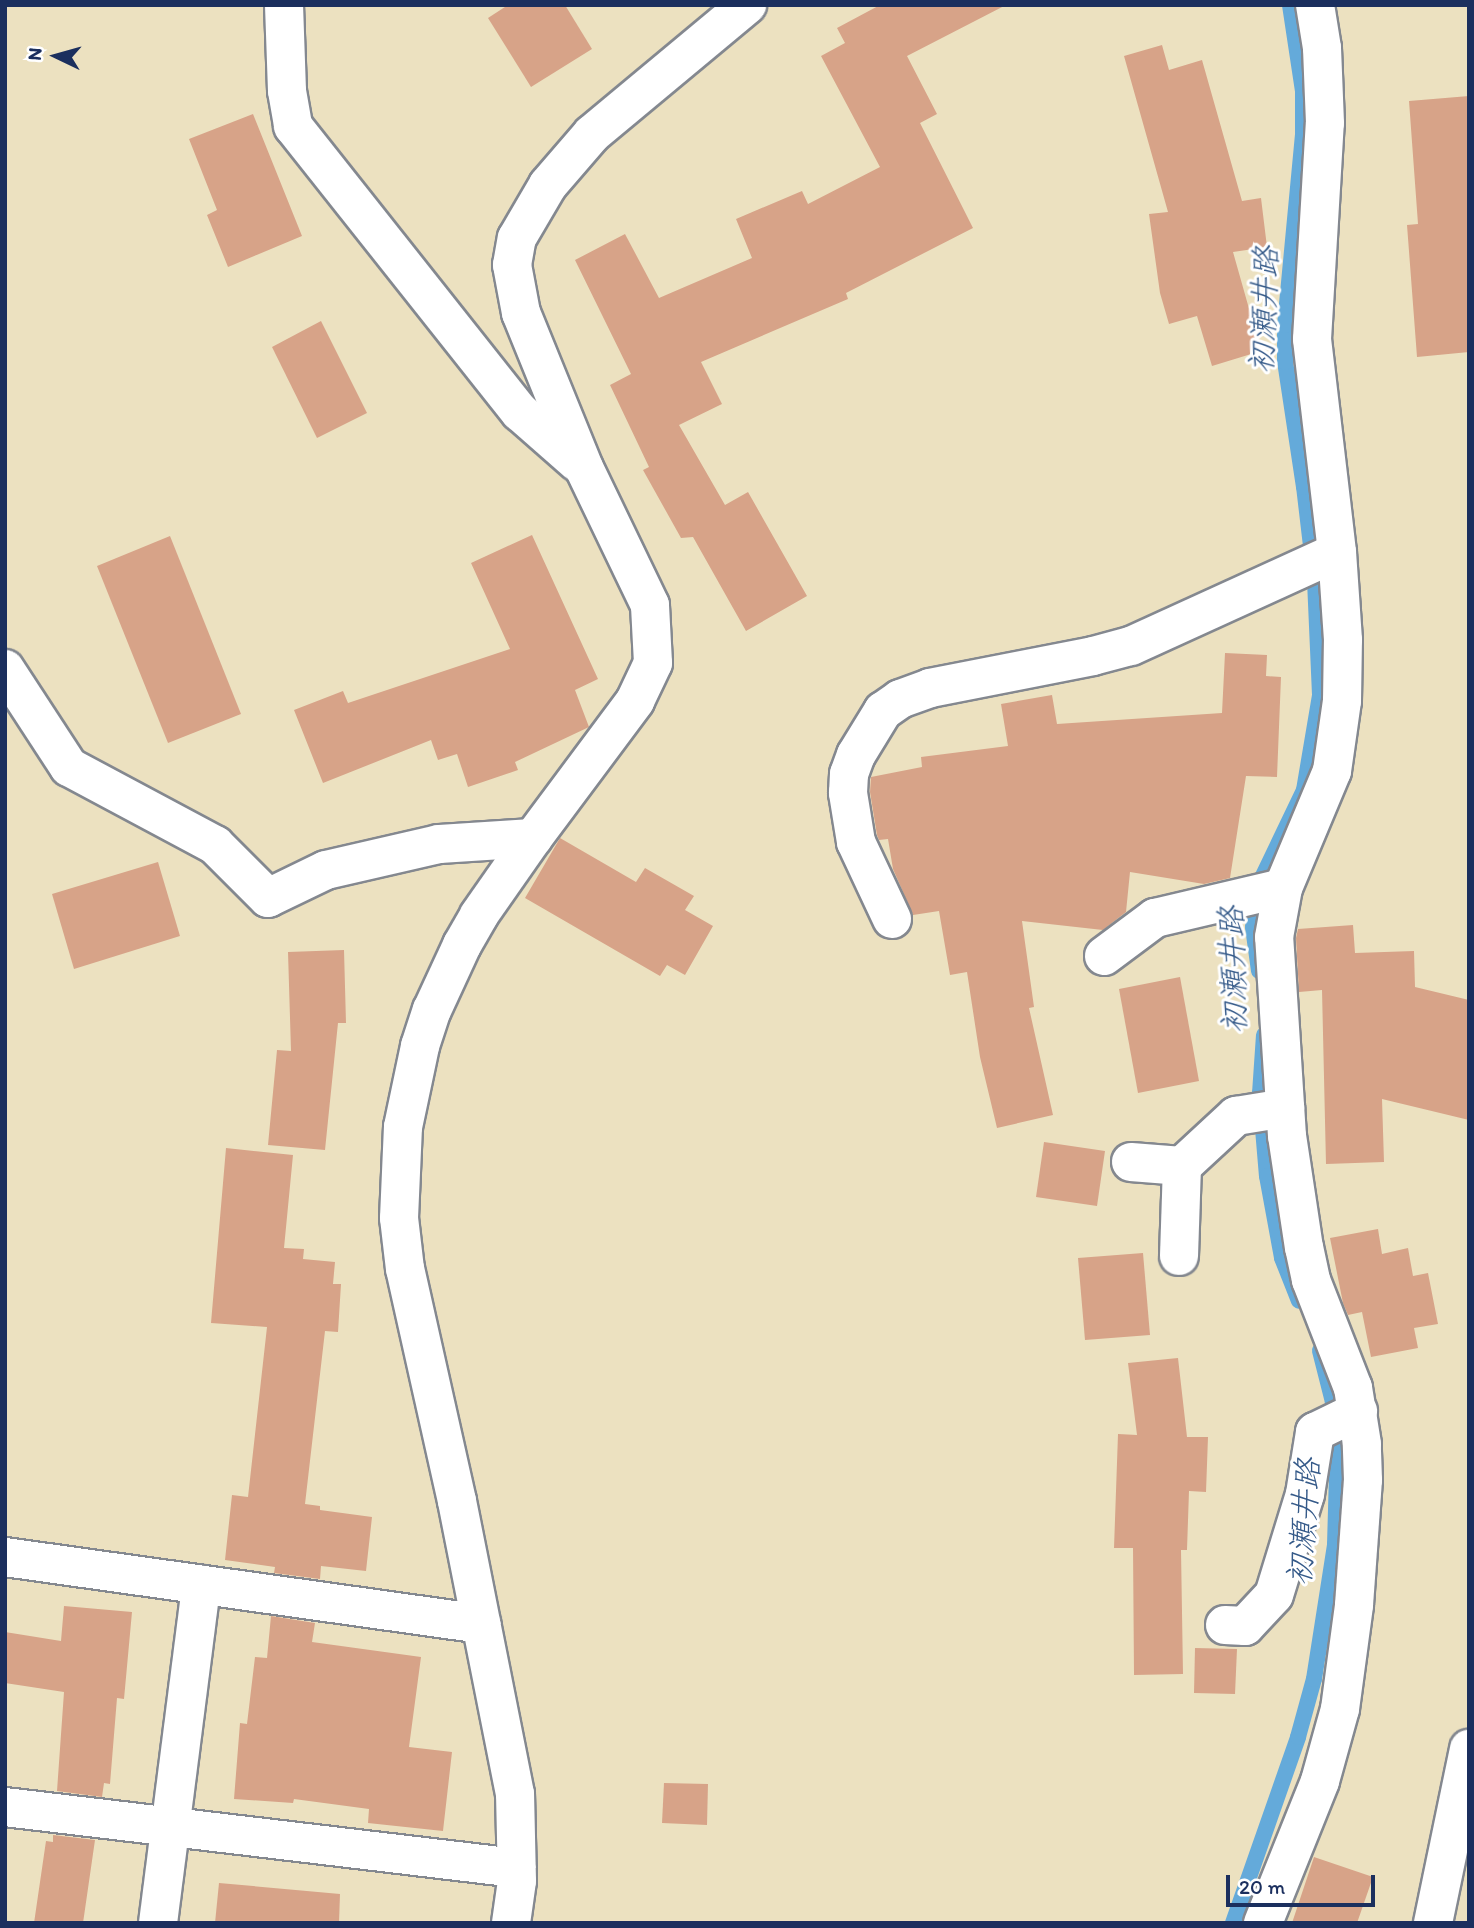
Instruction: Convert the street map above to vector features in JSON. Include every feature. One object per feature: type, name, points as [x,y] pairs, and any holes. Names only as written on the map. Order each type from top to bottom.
[{"type":"street","points":[[284,5],[288,91],[293,126],[520,412],[584,468]]},
{"type":"street","points":[[511,1923],[516,1868],[514,1794],[457,1501],[413,1316],[399,1218],[400,1177],[408,1103],[432,1010],[479,915],[635,701],[653,663],[650,605],[584,468],[521,313],[512,265],[517,238],[548,185],[592,134],[747,5]]},
{"type":"street","points":[[1263,1923],[1320,1781],[1340,1709],[1360,1539],[1363,1480],[1358,1411],[1353,1388],[1311,1280],[1290,1161],[1274,937],[1283,888],[1323,795],[1337,751],[1343,640],[1337,552],[1312,339],[1325,123],[1322,48],[1315,5]]},
{"type":"street","points":[[892,919],[856,842],[848,793],[849,774],[856,755],[883,711],[900,699],[930,688],[1131,646],[1337,552]]},
{"type":"street","points":[[5,669],[69,767],[215,845],[268,898],[326,870],[439,844],[533,838]]},
{"type":"street","points":[[1104,956],[1155,918],[1283,888]]},
{"type":"street","points":[[1179,1256],[1182,1166],[1236,1116],[1285,1108]]},
{"type":"street","points":[[1131,1162],[1182,1166]]},
{"type":"street","points":[[1225,1625],[1245,1626],[1274,1595],[1305,1494],[1315,1432],[1358,1411]]},
{"type":"street","points":[[5,1557],[481,1624]]},
{"type":"street","points":[[158,1923],[201,1585]]},
{"type":"street","points":[[1433,1923],[1469,1749]]},
{"type":"street","points":[[5,1807],[170,1829],[516,1868]]},
{"type":"building","points":[[508,5],[565,5],[592,49],[531,87],[488,18]]},
{"type":"building","points":[[880,5],[1006,5],[907,56],[937,114],[920,123],[973,228],[846,293],[848,299],[701,362],[722,404],[679,425],[725,505],[748,492],[807,596],[746,631],[693,537],[681,538],[643,470],[649,467],[610,385],[631,374],[575,260],[625,234],[659,298],[752,258],[736,219],[802,191],[808,204],[880,167],[821,56],[845,43],[837,28]]},
{"type":"building","points":[[1162,45],[1169,70],[1202,60],[1242,201],[1261,198],[1267,247],[1233,252],[1261,351],[1212,366],[1197,316],[1169,324],[1160,293],[1149,214],[1168,212],[1124,56]]},
{"type":"building","points":[[1469,96],[1469,352],[1417,357],[1407,225],[1418,224],[1409,101]]},
{"type":"building","points":[[253,114],[302,236],[228,267],[207,215],[217,210],[189,139]]},
{"type":"building","points":[[321,321],[367,413],[317,438],[272,347]]},
{"type":"building","points":[[532,535],[598,679],[575,690],[589,727],[515,762],[518,770],[468,787],[457,754],[438,760],[431,740],[323,783],[294,710],[343,691],[348,703],[510,649],[471,563]]},
{"type":"building","points":[[170,536],[241,714],[168,743],[97,566]]},
{"type":"building","points":[[1225,653],[1267,655],[1266,676],[1281,677],[1277,777],[1246,776],[1230,878],[1204,884],[1130,872],[1126,912],[1103,930],[1022,921],[1034,1007],[1029,1008],[1053,1115],[997,1128],[980,1057],[967,972],[950,975],[939,911],[913,915],[893,869],[888,839],[879,840],[877,835],[870,792],[871,777],[922,767],[921,757],[1008,746],[1001,704],[1052,695],[1057,724],[1222,713]]},
{"type":"building","points":[[560,838],[636,882],[645,868],[694,896],[685,910],[713,926],[685,975],[667,965],[660,976],[525,898]]},
{"type":"building","points":[[158,862],[180,936],[74,969],[52,894]]},
{"type":"building","points":[[1353,925],[1355,953],[1414,951],[1415,987],[1469,1000],[1469,1120],[1382,1099],[1384,1162],[1326,1164],[1322,990],[1299,992],[1296,938],[1298,929]]},
{"type":"building","points":[[344,950],[346,1023],[338,1023],[325,1150],[268,1145],[277,1050],[291,1051],[288,952]]},
{"type":"building","points":[[1180,977],[1199,1081],[1138,1093],[1119,989]]},
{"type":"building","points":[[1044,1142],[1105,1151],[1097,1206],[1036,1197]]},
{"type":"building","points":[[226,1148],[293,1155],[284,1248],[304,1249],[303,1259],[335,1262],[333,1284],[341,1284],[338,1332],[325,1331],[305,1504],[320,1506],[320,1510],[372,1517],[366,1571],[321,1566],[320,1579],[274,1573],[275,1567],[225,1560],[232,1495],[248,1497],[267,1327],[211,1323]]},
{"type":"building","points":[[1378,1229],[1382,1254],[1408,1248],[1413,1276],[1428,1273],[1438,1324],[1414,1328],[1418,1348],[1371,1357],[1362,1312],[1348,1315],[1343,1303],[1330,1238]]},
{"type":"building","points":[[1143,1253],[1150,1335],[1085,1340],[1078,1258]]},
{"type":"building","points":[[1178,1358],[1187,1437],[1208,1437],[1206,1492],[1189,1491],[1187,1550],[1181,1550],[1183,1674],[1134,1675],[1133,1548],[1114,1548],[1118,1434],[1137,1435],[1128,1363]]},
{"type":"building","points":[[64,1606],[132,1612],[124,1699],[117,1698],[110,1784],[104,1783],[102,1797],[57,1791],[64,1692],[5,1683],[5,1632],[61,1641]]},
{"type":"building","points":[[271,1616],[315,1623],[312,1642],[421,1657],[409,1747],[452,1752],[443,1831],[368,1823],[369,1809],[294,1799],[293,1803],[234,1799],[240,1723],[247,1724],[255,1657],[267,1658]]},
{"type":"building","points":[[1195,1648],[1237,1649],[1235,1694],[1194,1693]]},
{"type":"building","points":[[664,1783],[708,1784],[707,1825],[662,1823]]},
{"type":"building","points":[[53,1835],[95,1840],[83,1923],[34,1923],[46,1841],[53,1842]]},
{"type":"building","points":[[1314,1857],[1373,1877],[1357,1923],[1292,1923]]},
{"type":"building","points":[[219,1883],[340,1894],[339,1923],[215,1923]]},
{"type":"waterway","name":"初瀬井路","points":[[1259,971],[1253,927],[1260,882],[1304,790],[1320,695],[1315,580],[1285,362],[1285,325],[1303,133],[1303,91],[1290,5]]},
{"type":"waterway","name":"初瀬井路","points":[[1264,1035],[1260,1093],[1267,1176],[1282,1258],[1299,1301]]},
{"type":"waterway","name":"初瀬井路","points":[[1233,1923],[1298,1737],[1314,1679],[1335,1545],[1338,1435],[1320,1351]]}]
